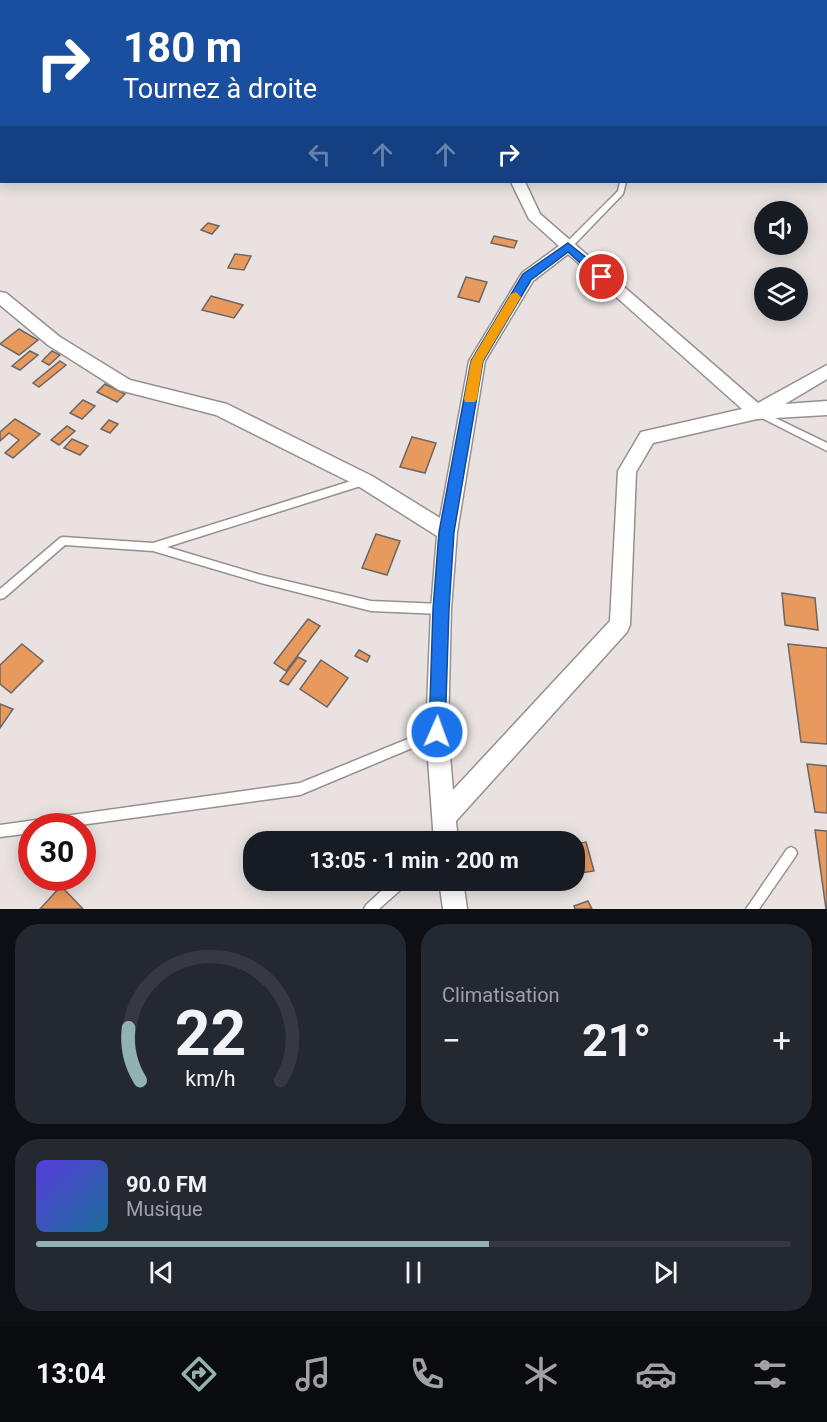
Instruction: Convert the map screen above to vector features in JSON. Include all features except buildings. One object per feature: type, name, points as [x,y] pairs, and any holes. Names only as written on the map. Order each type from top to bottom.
[{"type":"street","points":[[518,183],[534,216],[757,412]]},
{"type":"street","points":[[445,831],[437,732],[441,609],[447,532],[477,361],[527,277],[568,246]]},
{"type":"street","points":[[0,297],[54,341],[125,385],[221,410],[365,481],[447,532]]},
{"type":"street","points":[[757,412],[827,371]]},
{"type":"street","points":[[444,817],[620,625],[627,471],[647,437],[757,412],[827,408]]},
{"type":"street","points":[[453,891],[455,909]]},
{"type":"lane","points":[[568,246],[621,192],[623,183]]},
{"type":"lane","points":[[757,412],[827,447]]},
{"type":"lane","points":[[153,547],[365,481]]},
{"type":"lane","points":[[0,595],[63,542],[153,547],[261,579],[371,606],[441,609]]},
{"type":"lane","points":[[96,818],[300,789],[437,732]]},
{"type":"lane","points":[[0,831],[18,829]]},
{"type":"lane","points":[[752,909],[791,853]]},
{"type":"lane","points":[[370,909],[390,891]]},
{"type":"slow traffic","points":[[470,399],[477,361],[516,297]]},
{"type":"route","points":[[437,732],[441,609],[447,532],[477,361],[527,277],[568,246],[602,277]]}]
